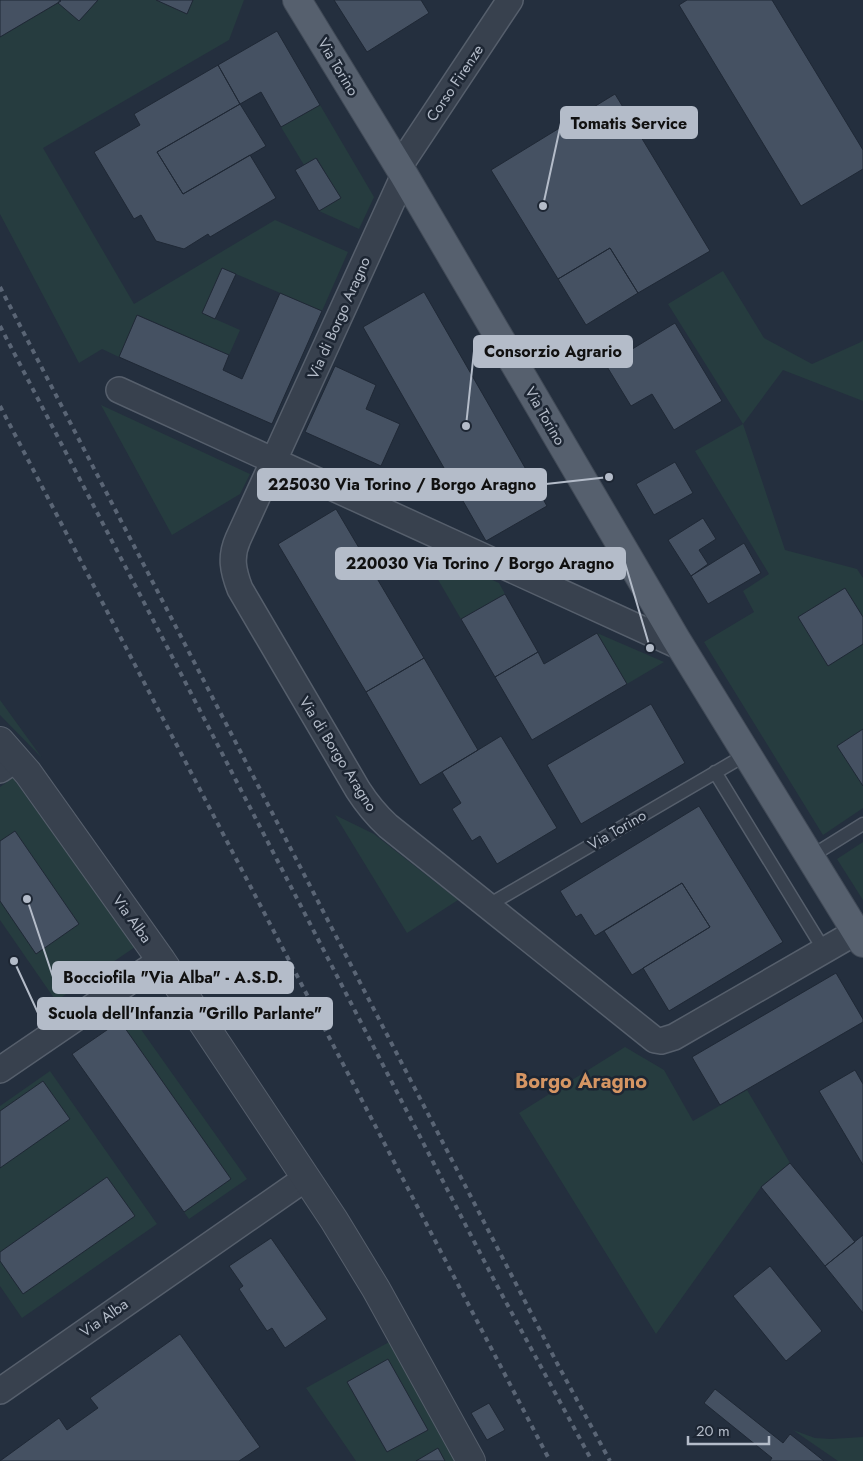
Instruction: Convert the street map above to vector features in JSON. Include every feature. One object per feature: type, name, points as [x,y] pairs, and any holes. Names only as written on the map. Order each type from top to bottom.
[{"type":"main road","name":"Via Torino","points":[[297,0],[401,171],[681,647],[859,938]]},
{"type":"street","name":"Corso Firenze","points":[[401,171],[510,0]]},
{"type":"street","name":"Via di Borgo Aragno","points":[[401,171],[274,461],[233,549],[232,564],[240,589],[367,804],[377,816],[649,1036],[661,1041],[674,1037]]},
{"type":"street","points":[[119,390],[681,647]]},
{"type":"street","name":"Via Alba","points":[[5,757],[28,773],[161,960],[334,1220],[376,1289],[471,1461]]},
{"type":"street","name":"Via Torino","points":[[674,1037],[824,950],[859,938]]},
{"type":"street","points":[[0,1070],[161,960]]},
{"type":"street","name":"Via Alba","points":[[0,1391],[306,1178]]},
{"type":"lane","name":"Via Torino","points":[[488,906],[747,754]]},
{"type":"lane","points":[[715,772],[824,950]]},
{"type":"lane","points":[[810,857],[863,824]]},
{"type":"green space","points":[[60,0],[244,0],[229,40],[43,148],[134,304],[275,220],[348,252],[322,311],[236,274],[215,319],[240,330],[229,355],[138,315],[119,357],[102,349],[79,363],[0,214],[0,37],[58,3]]},
{"type":"green space","points":[[320,105],[374,197],[359,229],[319,211],[340,198],[317,158],[304,165],[281,127]]},
{"type":"green space","points":[[723,271],[764,338],[812,364],[863,340],[863,401],[783,370],[743,424],[668,304]]},
{"type":"green space","points":[[101,405],[250,474],[240,494],[172,535]]},
{"type":"green space","points":[[743,424],[785,550],[857,569],[863,578],[863,808],[823,835],[704,642],[754,612],[743,591],[769,574],[695,451]]},
{"type":"green space","points":[[419,547],[499,583],[505,594],[461,619]]},
{"type":"green space","points":[[597,633],[664,662],[627,684]]},
{"type":"green space","points":[[0,700],[42,758],[0,715]]},
{"type":"green space","points":[[13,778],[135,947],[56,1001],[0,920],[0,787]]},
{"type":"green space","points":[[335,815],[374,834],[458,900],[407,933]]},
{"type":"green space","points":[[863,842],[863,900],[837,859]]},
{"type":"green space","points":[[130,1014],[247,1179],[189,1219],[184,1212],[231,1179],[120,1021]]},
{"type":"green space","points":[[625,1047],[664,1070],[693,1121],[747,1090],[790,1163],[761,1187],[656,1334],[519,1113]]},
{"type":"green space","points":[[50,1071],[157,1224],[22,1318],[0,1286],[0,1106]]},
{"type":"green space","points":[[391,1341],[457,1461],[356,1461],[306,1388]]},
{"type":"green space","points":[[793,1430],[815,1438],[863,1437],[863,1461],[838,1461]]},
{"type":"building","points":[[0,0],[60,0],[61,1],[0,37]]},
{"type":"building","points":[[60,0],[98,0],[79,21],[58,3]]},
{"type":"building","points":[[156,0],[193,0],[187,14]]},
{"type":"building","points":[[334,0],[421,0],[429,13],[367,52]]},
{"type":"building","points":[[687,0],[772,0],[863,150],[863,169],[801,206],[679,5]]},
{"type":"building","points":[[277,31],[320,105],[281,127],[261,92],[240,104],[218,65]]},
{"type":"building","points":[[218,65],[240,104],[157,152],[183,194],[250,155],[276,198],[210,237],[208,234],[184,249],[156,241],[141,215],[134,219],[94,152],[140,125],[134,114]]},
{"type":"building","points":[[615,94],[710,251],[638,293],[610,248],[558,279],[491,170]]},
{"type":"building","points":[[240,104],[266,146],[183,194],[157,152]]},
{"type":"building","points":[[316,158],[341,198],[319,211],[295,170]]},
{"type":"building","points":[[610,248],[638,293],[586,325],[558,279]]},
{"type":"building","points":[[222,268],[236,274],[215,319],[202,313]]},
{"type":"building","points":[[424,292],[547,506],[486,541],[363,327]]},
{"type":"building","points":[[280,293],[322,311],[272,424],[119,357],[137,315],[229,355],[223,370],[242,379]]},
{"type":"building","points":[[675,323],[722,401],[674,430],[652,394],[631,406],[606,365]]},
{"type":"building","points":[[335,366],[376,385],[366,409],[400,424],[381,466],[305,432]]},
{"type":"building","points":[[675,462],[693,493],[654,515],[636,484]]},
{"type":"building","points":[[336,509],[424,658],[366,692],[278,544]]},
{"type":"building","points":[[703,518],[716,539],[699,550],[708,564],[691,576],[668,540]]},
{"type":"building","points":[[744,543],[761,573],[708,604],[691,576]]},
{"type":"building","points":[[845,588],[863,617],[863,644],[828,666],[798,617]]},
{"type":"building","points":[[505,594],[538,652],[495,677],[461,619]]},
{"type":"building","points":[[597,633],[627,684],[532,740],[495,677],[538,652],[544,664]]},
{"type":"building","points":[[424,658],[478,750],[420,785],[366,692]]},
{"type":"building","points":[[651,704],[685,763],[581,824],[547,765]]},
{"type":"building","points":[[863,729],[863,786],[837,746]]},
{"type":"building","points":[[501,736],[557,828],[497,864],[480,836],[472,841],[452,809],[461,803],[442,772]]},
{"type":"building","points":[[699,806],[783,942],[669,1011],[643,968],[710,927],[682,883],[595,936],[581,914],[576,917],[560,891]]},
{"type":"building","points":[[15,831],[79,924],[36,954],[0,901],[0,841]]},
{"type":"building","points":[[682,883],[710,927],[632,975],[604,931]]},
{"type":"building","points":[[836,973],[863,1022],[720,1105],[692,1057]]},
{"type":"building","points":[[120,1021],[231,1179],[184,1212],[72,1054]]},
{"type":"building","points":[[855,1070],[863,1084],[863,1165],[819,1091]]},
{"type":"building","points":[[43,1081],[70,1119],[0,1168],[0,1111]]},
{"type":"building","points":[[790,1163],[855,1242],[825,1266],[761,1187]]},
{"type":"building","points":[[107,1177],[135,1216],[23,1294],[0,1261],[0,1252]]},
{"type":"building","points":[[863,1235],[863,1313],[825,1266]]},
{"type":"building","points":[[271,1238],[327,1319],[285,1348],[272,1328],[267,1331],[239,1289],[243,1286],[229,1266]]},
{"type":"building","points":[[770,1266],[822,1331],[786,1361],[733,1296]]},
{"type":"building","points":[[180,1334],[260,1447],[239,1461],[0,1461],[59,1418],[67,1430],[98,1408],[90,1398]]},
{"type":"building","points":[[388,1359],[428,1430],[387,1452],[347,1382]]},
{"type":"building","points":[[715,1389],[783,1443],[790,1434],[824,1461],[770,1461],[772,1458],[704,1403]]},
{"type":"building","points":[[489,1403],[505,1430],[487,1440],[471,1413]]},
{"type":"building","points":[[438,1448],[445,1461],[416,1461]]},
{"type":"railway","points":[[0,287],[558,1365],[610,1461]]},
{"type":"railway","points":[[0,326],[494,1280],[592,1461]]},
{"type":"railway","points":[[0,406],[550,1461]]},
{"type":"place","name":"Tomatis Service","points":[[543,206]]},
{"type":"place","name":"Consorzio Agrario","points":[[466,426]]},
{"type":"place","name":"225030 Via Torino / Borgo Aragno","points":[[609,477]]},
{"type":"place","name":"220030 Via Torino / Borgo Aragno","points":[[650,648]]},
{"type":"place","name":"Bocciofila \"Via Alba\" - A.S.D.","points":[[27,899]]},
{"type":"place","name":"Scuola dell'Infanzia \"Grillo Parlante\"","points":[[14,961]]},
{"type":"district","name":"Borgo Aragno","points":[[581,1081]]}]
